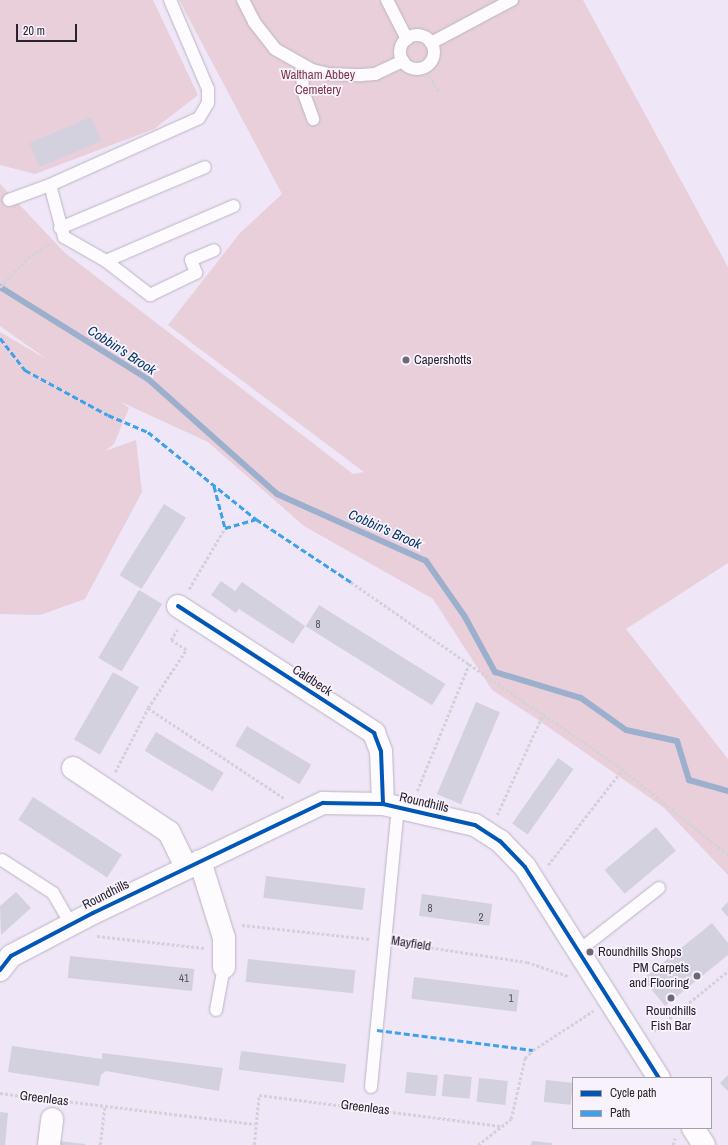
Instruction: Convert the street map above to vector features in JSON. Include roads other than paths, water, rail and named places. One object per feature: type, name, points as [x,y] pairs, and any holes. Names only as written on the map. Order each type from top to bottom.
[{"type":"street","name":"Caldbeck","points":[[183,610],[374,733],[382,751],[397,807]]},
{"type":"street","points":[[73,768],[106,788],[169,832],[193,864],[220,923],[224,938],[224,959]]},
{"type":"street","name":"Roundhills","points":[[0,970],[11,956],[72,926],[93,912],[323,803],[397,807],[475,825],[500,841],[525,867],[577,952],[659,1077]]},
{"type":"street","points":[[49,1145],[54,1106]]},
{"type":"street","points":[[694,1129],[704,1145]]},
{"type":"lane","points":[[8,200],[50,186],[199,118],[208,103],[208,89],[170,0]]},
{"type":"lane","points":[[242,0],[254,22],[276,49],[302,65],[328,74],[361,76],[375,74],[403,61]]},
{"type":"lane","points":[[387,0],[407,39]]},
{"type":"lane","points":[[431,43],[512,0]]},
{"type":"lane","points":[[417,36],[431,43],[432,58],[425,66],[415,69],[403,61],[401,48],[407,39],[417,36]]},
{"type":"lane","points":[[302,65],[303,90],[313,119]]},
{"type":"lane","points":[[62,233],[205,167]]},
{"type":"lane","points":[[50,186],[62,233],[106,261],[150,295],[196,274],[191,260],[214,250]]},
{"type":"lane","points":[[106,261],[234,206]]},
{"type":"lane","points":[[371,1087],[397,807]]},
{"type":"lane","points":[[2,860],[53,893],[72,926]]},
{"type":"lane","points":[[577,952],[659,888]]},
{"type":"lane","points":[[216,1010],[224,959]]},
{"type":"waterway","name":"Cobbin's Brook","points":[[0,287],[148,379],[277,494],[426,561],[465,617],[495,672],[581,698],[626,730],[677,741],[689,780],[728,791]]},
{"type":"place","name":"Capershotts","points":[[406,360]]},
{"type":"place","name":"Roundhills Shops","points":[[590,952]]},
{"type":"place","name":"PM Carpets and Flooring","points":[[697,976]]},
{"type":"place","name":"Roundhills Fish Bar","points":[[671,998]]},
{"type":"park label","name":"Waltham Abbey Cemetery","points":[[318,84]]}]
